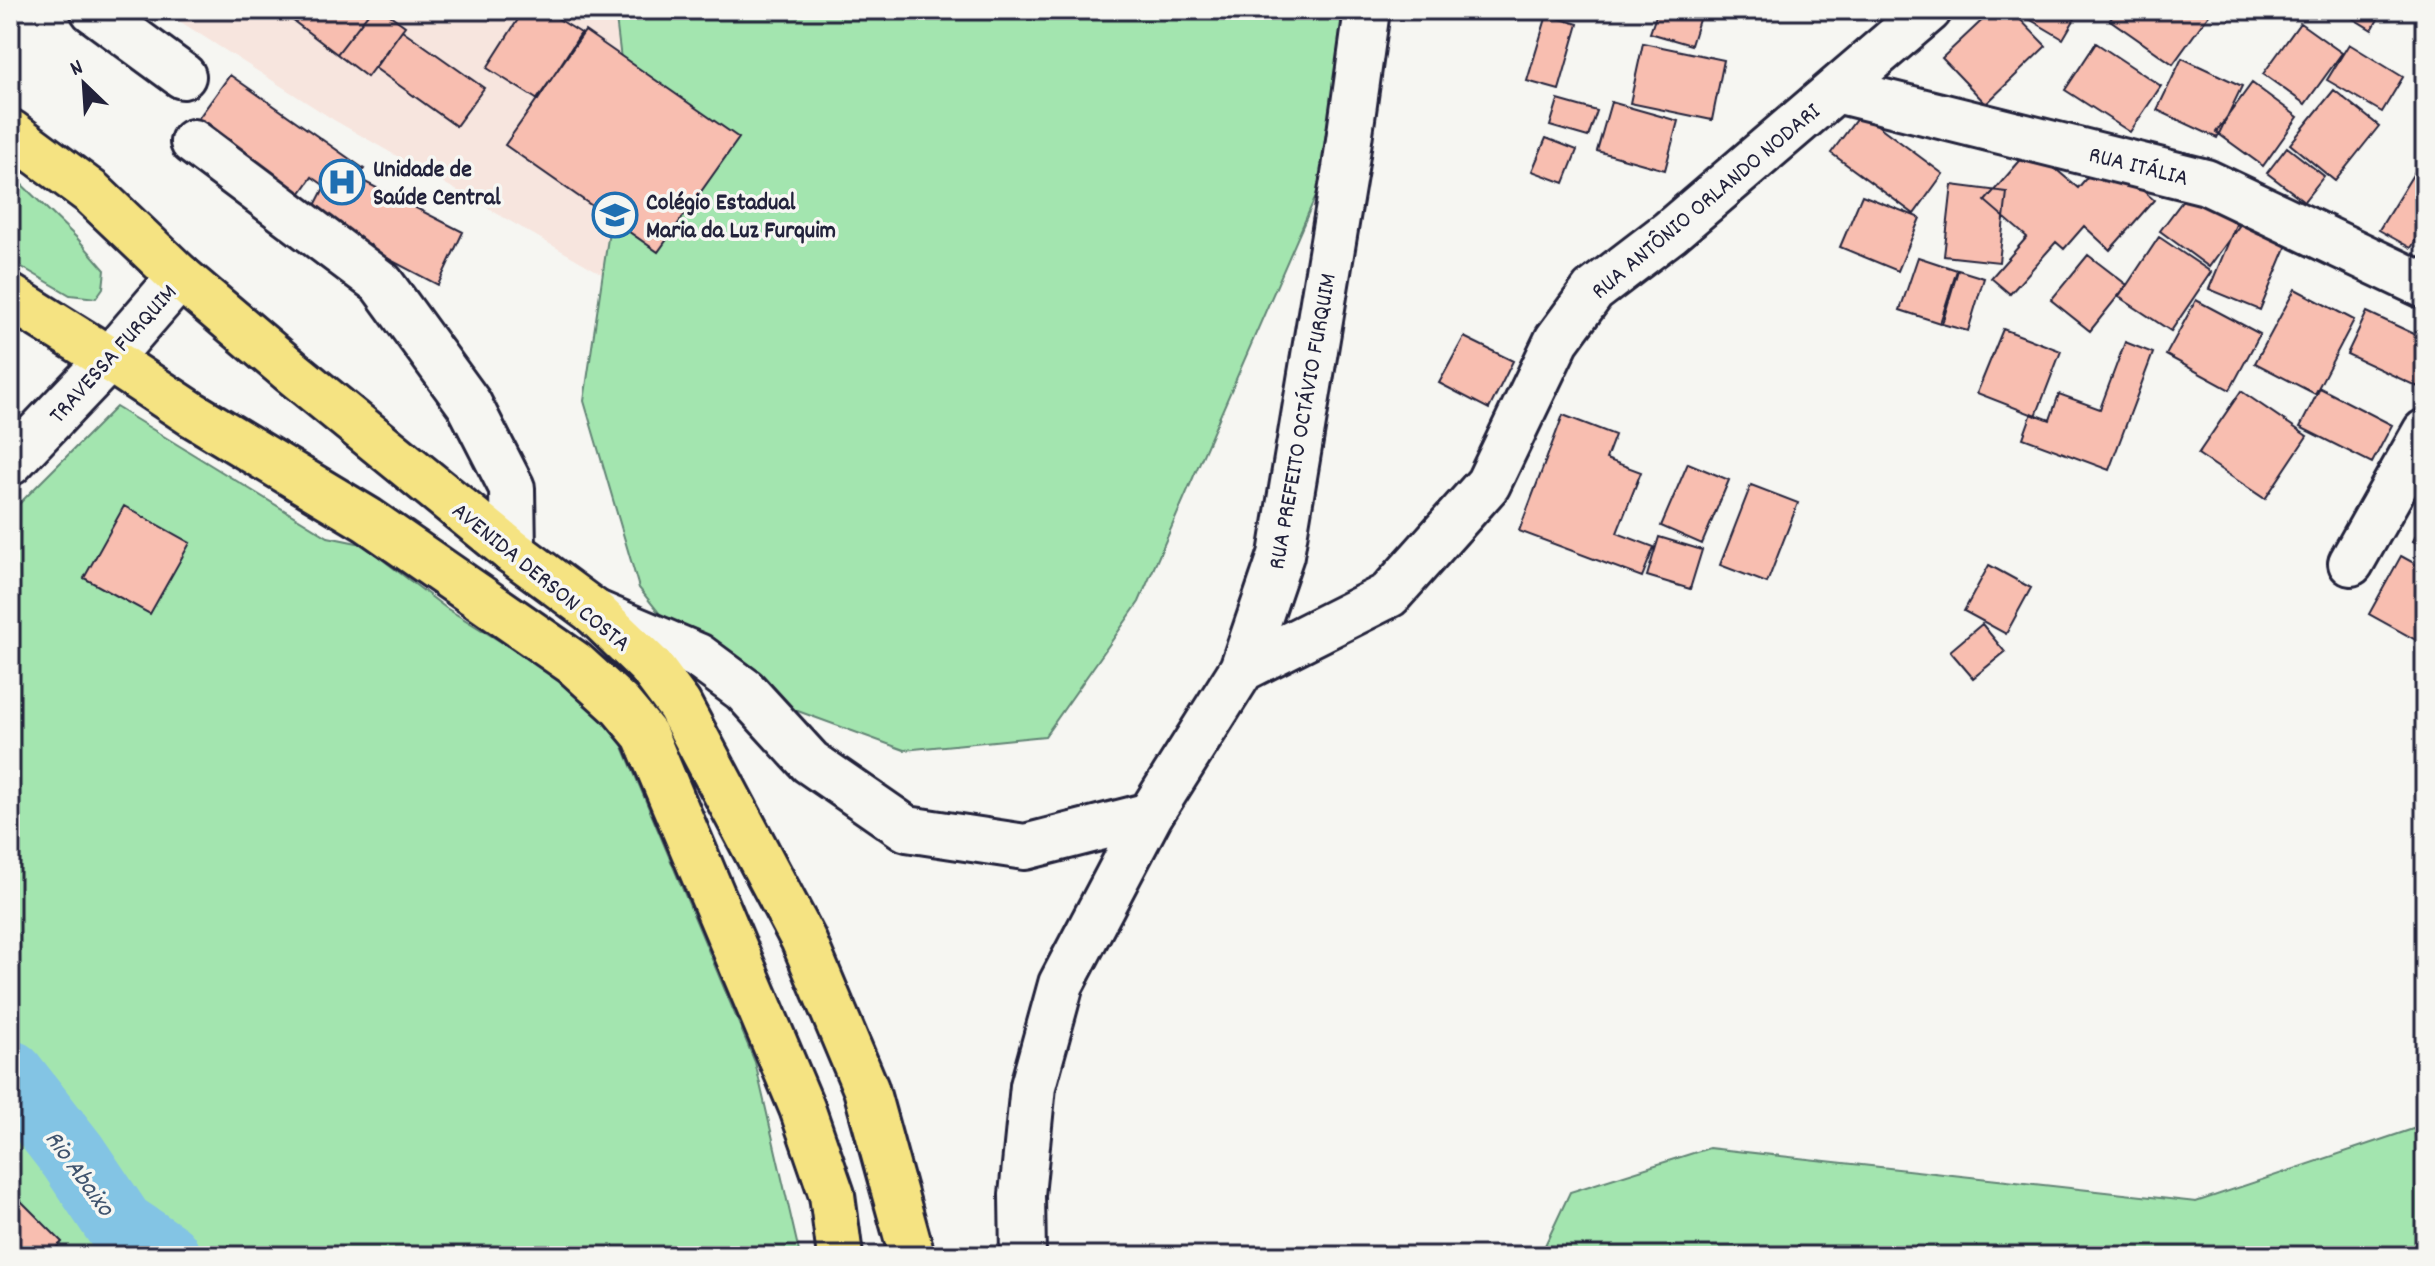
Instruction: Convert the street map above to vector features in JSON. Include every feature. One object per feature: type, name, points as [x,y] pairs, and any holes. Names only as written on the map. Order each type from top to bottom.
[{"type":"main road","name":"AVENIDA DERSON COSTA","points":[[10,132],[92,193],[180,277],[513,552],[593,611],[650,666],[679,705],[803,939],[866,1089],[912,1256]]},
{"type":"main road","name":"AVENIDA DERSON COSTA","points":[[10,297],[192,414],[368,520],[574,663],[620,705],[645,735],[802,1108],[832,1195],[840,1256]]},
{"type":"street","points":[[93,10],[183,76]]},
{"type":"street","name":"RUA PREFEITO OCTÁVIO FURQUIM","points":[[1023,1256],[1022,1195],[1033,1086],[1061,984],[1150,815],[1242,669],[1281,555],[1343,185],[1367,10]]},
{"type":"street","name":"RUA ANTÔNIO ORLANDO NODARI","points":[[1242,669],[1389,595],[1488,484],[1557,340],[1593,291],[1670,232],[1929,10]]},
{"type":"street","name":"RUA ITÁLIA","points":[[1836,90],[2206,182],[2425,286]]},
{"type":"street","points":[[193,142],[381,283],[469,404],[512,488],[513,552]]},
{"type":"street","name":"TRAVESSA FURQUIM","points":[[10,463],[109,359],[180,277]]},
{"type":"street","points":[[2351,563],[2425,432]]},
{"type":"street","points":[[593,611],[698,656],[744,690],[810,762],[907,829],[1025,847],[1150,815]]},
{"type":"shaded area","name":"Colégio Estadual Maria da Luz Furquim","points":[[162,10],[641,10],[663,309],[334,120]]},
{"type":"green space","points":[[615,10],[1388,10],[1378,53],[1139,602],[1045,736],[904,750],[713,680],[639,588],[584,401],[627,109]]},
{"type":"green space","points":[[10,173],[105,270],[103,288],[96,298],[70,295],[10,260]]},
{"type":"green space","points":[[116,407],[328,537],[362,544],[446,608],[606,706],[755,1062],[800,1256],[10,1256],[10,513]]},
{"type":"green space","points":[[2425,1125],[2425,1256],[1540,1256],[1570,1192],[1709,1148],[2196,1202]]},
{"type":"building","points":[[279,10],[371,10],[337,54]]},
{"type":"building","points":[[371,10],[383,10],[405,26],[367,77],[337,54]]},
{"type":"building","points":[[524,10],[544,10],[581,33],[538,100],[487,68]]},
{"type":"building","points":[[1658,10],[1702,10],[1691,45],[1650,33]]},
{"type":"building","points":[[1993,10],[2011,10],[2046,46],[1986,104],[1942,58]]},
{"type":"building","points":[[2020,10],[2080,10],[2063,39],[2019,13]]},
{"type":"building","points":[[2117,10],[2212,10],[2173,64],[2110,20]]},
{"type":"building","points":[[2339,10],[2383,10],[2372,30]]},
{"type":"building","points":[[1547,15],[1578,24],[1559,90],[1527,81]]},
{"type":"building","points":[[2300,23],[2342,53],[2305,104],[2263,74]]},
{"type":"building","points":[[402,30],[484,88],[456,126],[375,68]]},
{"type":"building","points":[[585,31],[739,138],[658,252],[505,145]]},
{"type":"building","points":[[1643,43],[1724,60],[1712,120],[1630,103]]},
{"type":"building","points":[[2096,43],[2161,86],[2130,132],[2065,90]]},
{"type":"building","points":[[2349,44],[2403,77],[2382,112],[2327,80]]},
{"type":"building","points":[[2182,58],[2242,86],[2217,138],[2157,110]]},
{"type":"building","name":"Unidade de Saúde Central","points":[[230,75],[364,169],[357,178],[463,232],[438,285],[309,217],[325,186],[312,177],[293,204],[190,130]]},
{"type":"building","points":[[2252,83],[2298,117],[2263,166],[2216,132]]},
{"type":"building","points":[[2334,90],[2379,126],[2335,181],[2290,144]]},
{"type":"building","points":[[1558,100],[1597,111],[1588,137],[1550,126]]},
{"type":"building","points":[[1611,102],[1678,121],[1665,170],[1597,151]]},
{"type":"building","points":[[1861,113],[1943,174],[1914,214],[1831,153]]},
{"type":"building","points":[[1546,138],[1577,150],[1564,183],[1532,171]]},
{"type":"building","points":[[2287,147],[2324,176],[2304,201],[2267,173]]},
{"type":"building","points":[[2031,148],[2078,188],[2104,157],[2154,200],[2110,250],[2084,226],[2064,249],[2056,242],[2010,294],[1991,278],[2027,237],[1985,201]]},
{"type":"building","points":[[2425,155],[2425,225],[2411,248],[2379,230]]},
{"type":"building","points":[[1952,185],[2007,192],[1999,262],[1944,256]]},
{"type":"building","points":[[2190,191],[2239,226],[2209,267],[2160,231]]},
{"type":"building","points":[[1862,195],[1920,218],[1898,271],[1840,247]]},
{"type":"building","points":[[2239,217],[2290,238],[2260,310],[2209,289]]},
{"type":"building","points":[[2159,237],[2211,272],[2171,331],[2119,297]]},
{"type":"building","points":[[2088,255],[2127,285],[2090,331],[2051,300]]},
{"type":"building","points":[[1918,257],[1957,270],[1940,323],[1900,310]]},
{"type":"building","points":[[1958,270],[1984,278],[1968,331],[1942,324]]},
{"type":"building","points":[[2295,289],[2354,320],[2315,394],[2255,363]]},
{"type":"building","points":[[2196,300],[2260,334],[2230,390],[2166,355]]},
{"type":"building","points":[[2367,312],[2425,339],[2425,372],[2418,387],[2347,354]]},
{"type":"building","points":[[2003,329],[2061,351],[2036,416],[1977,393]]},
{"type":"building","points":[[1464,337],[1513,361],[1489,409],[1439,383]]},
{"type":"building","points":[[2125,342],[2153,353],[2109,470],[2023,438],[2032,413],[2050,420],[2059,394],[2100,409]]},
{"type":"building","points":[[2320,388],[2392,425],[2372,463],[2300,427]]},
{"type":"building","points":[[2241,391],[2307,436],[2265,499],[2198,454]]},
{"type":"building","points":[[1563,415],[1615,435],[1606,459],[1641,472],[1617,533],[1654,547],[1642,577],[1519,531]]},
{"type":"building","points":[[1688,463],[1729,480],[1702,544],[1661,526]]},
{"type":"building","points":[[1751,485],[1798,503],[1767,583],[1720,565]]},
{"type":"building","points":[[124,506],[190,543],[150,614],[84,578]]},
{"type":"building","points":[[2425,518],[2425,548],[2413,541]]},
{"type":"building","points":[[1659,537],[1702,550],[1690,589],[1647,576]]},
{"type":"building","points":[[2401,556],[2425,569],[2425,645],[2369,614]]},
{"type":"building","points":[[1989,565],[2031,588],[2006,634],[1964,611]]},
{"type":"building","points":[[1982,624],[2005,652],[1973,678],[1950,651]]},
{"type":"building","points":[[10,1190],[62,1242],[47,1256],[10,1256]]},
{"type":"waterway","name":"Rio Abaixo","points":[[10,1075],[73,1156],[120,1226],[165,1256]]},
{"type":"place","name":"Unidade de Saúde Central","points":[[342,182]]},
{"type":"place","name":"Colégio Estadual Maria da Luz Furquim","points":[[615,215]]}]
